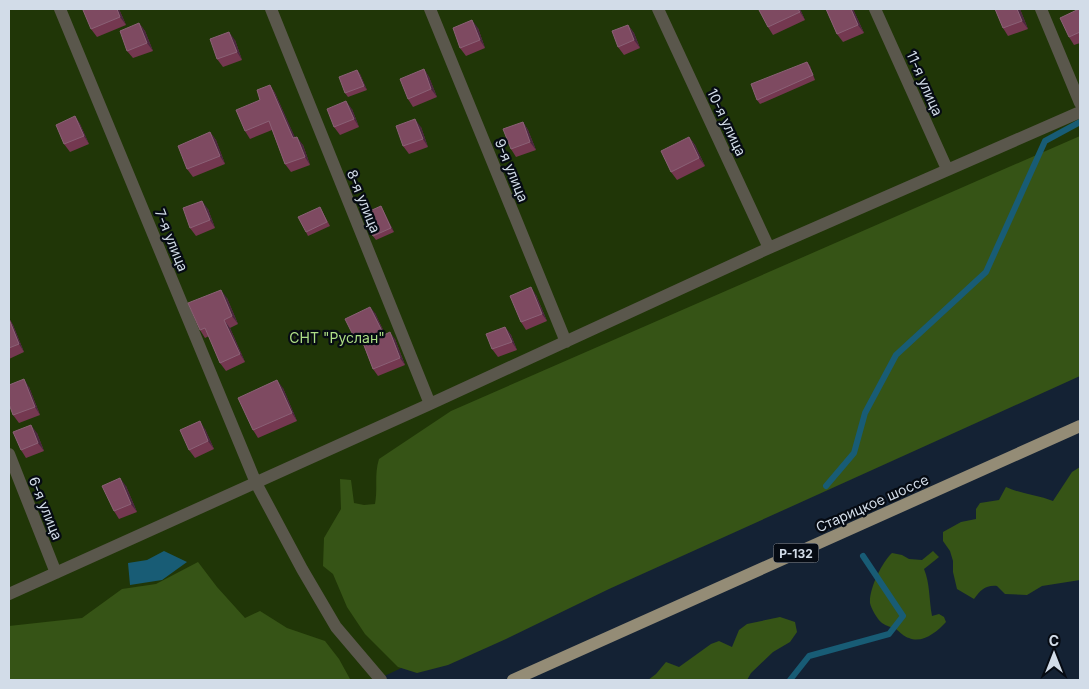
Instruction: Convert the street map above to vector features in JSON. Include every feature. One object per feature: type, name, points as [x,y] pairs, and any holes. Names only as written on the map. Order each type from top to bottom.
[{"type":"main road","name":"Старицкое шоссе","points":[[513,680],[1080,426]]},
{"type":"street","name":"7-я улица","points":[[60,9],[256,483],[302,570],[336,627],[381,680]]},
{"type":"street","name":"8-я улица","points":[[270,9],[430,404]]},
{"type":"street","name":"9-я улица","points":[[430,9],[566,342]]},
{"type":"street","name":"10-я улица","points":[[658,9],[769,248]]},
{"type":"street","name":"11-я улица","points":[[875,9],[947,169]]},
{"type":"street","points":[[1041,9],[1080,103]]},
{"type":"street","points":[[9,594],[430,404],[769,248],[1080,112]]},
{"type":"street","name":"6-я улица","points":[[9,454],[56,573]]},
{"type":"green space","name":"СНТ \"Руслан\"","points":[[9,9],[1080,9],[1080,347],[376,680],[9,680]]},
{"type":"green space","points":[[1080,136],[1080,376],[609,589],[448,665],[417,673],[398,667],[365,634],[347,607],[333,574],[323,566],[324,538],[341,509],[340,479],[351,480],[354,503],[364,505],[375,504],[379,459],[451,411]]},
{"type":"green space","points":[[1080,467],[1080,580],[1042,586],[1027,595],[1005,594],[997,586],[989,586],[974,599],[957,589],[953,572],[953,561],[950,551],[943,541],[943,532],[961,522],[976,519],[976,509],[980,503],[999,500],[1006,487],[1053,501],[1072,472]]},
{"type":"green space","points":[[933,551],[939,557],[924,569],[932,616],[939,614],[944,617],[946,622],[938,630],[924,638],[914,639],[905,637],[896,629],[885,625],[874,613],[870,597],[874,583],[880,569],[892,553],[909,559],[922,560]]},
{"type":"green space","points":[[198,562],[217,587],[245,618],[260,611],[287,628],[325,641],[339,659],[350,679],[9,680],[9,626],[82,618],[122,589],[156,584]]},
{"type":"green space","points":[[780,617],[795,622],[797,632],[790,642],[773,652],[751,673],[747,680],[648,680],[666,662],[679,667],[711,644],[719,641],[732,647],[739,630],[747,624]]},
{"type":"water","points":[[164,551],[187,562],[162,580],[130,585],[128,563],[147,560]]},
{"type":"building","points":[[117,9],[120,17],[91,29],[83,10]]},
{"type":"building","points":[[798,9],[800,12],[768,27],[759,10]]},
{"type":"building","points":[[826,9],[851,9],[858,25],[837,34]]},
{"type":"building","points":[[995,9],[1017,9],[1022,21],[1003,28]]},
{"type":"building","points":[[1079,9],[1080,32],[1069,37],[1060,18]]},
{"type":"building","points":[[472,20],[480,40],[460,48],[453,28]]},
{"type":"building","points":[[139,23],[147,43],[127,51],[120,31]]},
{"type":"building","points":[[628,25],[634,40],[618,47],[612,31]]},
{"type":"building","points":[[229,32],[237,52],[217,59],[210,39]]},
{"type":"building","points":[[807,62],[813,75],[757,100],[751,84]]},
{"type":"building","points":[[424,69],[431,89],[408,99],[400,79]]},
{"type":"building","points":[[357,70],[364,86],[345,93],[339,77]]},
{"type":"building","points":[[270,85],[293,138],[297,137],[305,157],[285,164],[269,121],[245,131],[236,110],[260,100],[257,90]]},
{"type":"building","points":[[346,101],[354,119],[334,127],[327,109]]},
{"type":"building","points":[[75,116],[84,136],[64,144],[56,125]]},
{"type":"building","points":[[415,119],[423,139],[403,146],[396,126]]},
{"type":"building","points":[[523,122],[530,142],[511,149],[503,129]]},
{"type":"building","points":[[210,132],[220,156],[187,169],[178,146]]},
{"type":"building","points":[[689,137],[699,158],[671,172],[661,151]]},
{"type":"building","points":[[202,201],[210,220],[190,228],[183,208]]},
{"type":"building","points":[[381,206],[391,228],[373,236],[363,214]]},
{"type":"building","points":[[320,207],[327,222],[306,232],[298,217]]},
{"type":"building","points":[[531,287],[542,314],[521,322],[510,296]]},
{"type":"building","points":[[221,290],[232,316],[224,320],[240,354],[220,363],[205,328],[200,330],[188,303]]},
{"type":"building","points":[[370,307],[384,335],[390,332],[400,358],[373,369],[359,332],[353,335],[345,319]]},
{"type":"building","points":[[9,319],[19,344],[9,348]]},
{"type":"building","points":[[505,327],[512,342],[492,349],[486,334]]},
{"type":"building","points":[[24,379],[35,407],[13,415],[9,404],[9,385]]},
{"type":"building","points":[[277,380],[292,413],[253,430],[238,398]]},
{"type":"building","points":[[200,421],[208,441],[189,450],[180,430]]},
{"type":"building","points":[[31,425],[38,443],[21,450],[13,432]]},
{"type":"building","points":[[120,478],[131,504],[114,511],[102,486]]},
{"type":"waterway","points":[[826,486],[854,453],[865,413],[896,355],[986,272],[1045,141],[1080,122]]},
{"type":"waterway","points":[[790,680],[809,656],[889,634],[903,616],[863,556]]}]
